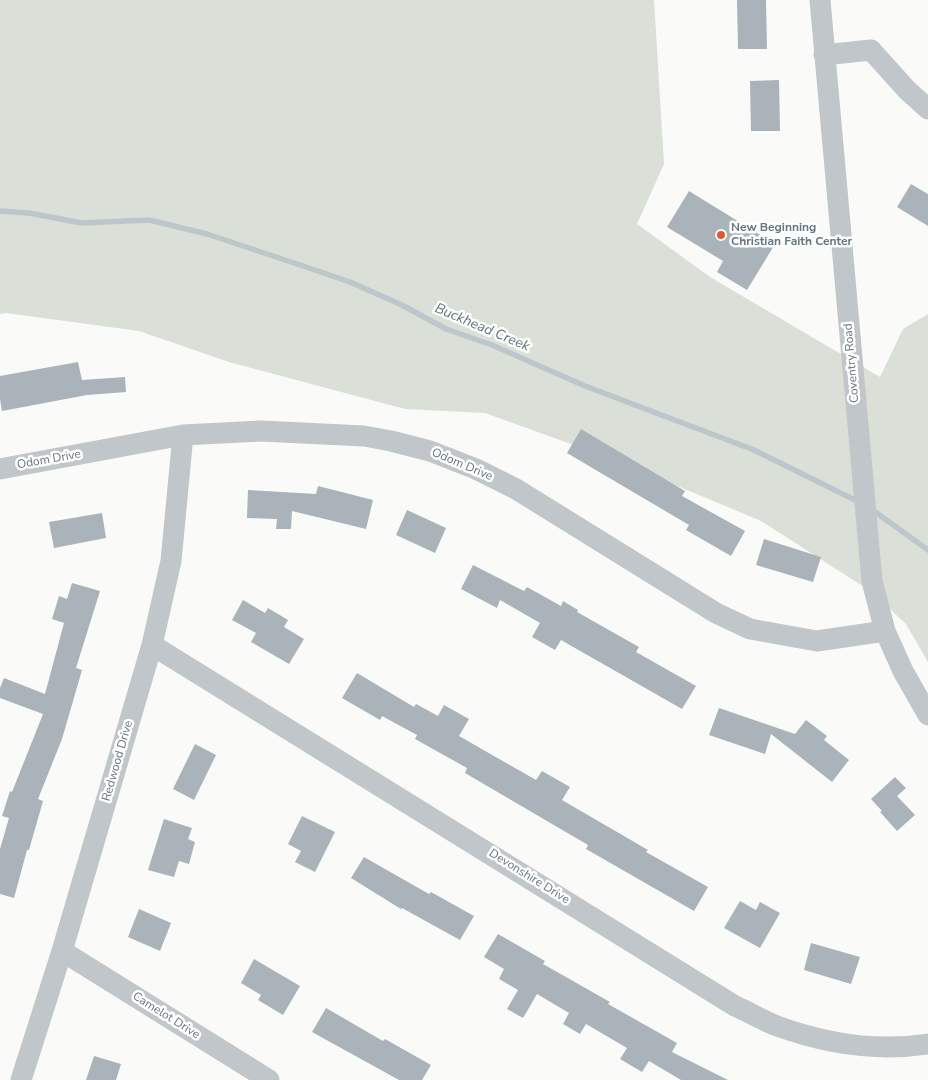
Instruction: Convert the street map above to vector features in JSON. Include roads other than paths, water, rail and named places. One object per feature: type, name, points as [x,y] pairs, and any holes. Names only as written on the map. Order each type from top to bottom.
[{"type":"street","name":"Coventry Road","points":[[820,0],[872,581],[885,632],[903,671],[928,715]]},
{"type":"street","points":[[824,55],[871,50],[907,90],[928,109]]},
{"type":"street","name":"Odom Drive","points":[[0,469],[183,435],[261,431],[364,436],[430,451],[476,468],[516,489],[675,589],[716,613],[750,629],[817,641],[885,632]]},
{"type":"street","name":"Redwood Drive","points":[[21,1080],[62,952],[152,645],[172,561],[183,435]]},
{"type":"street","name":"Devonshire Drive","points":[[152,645],[735,1006],[775,1025],[836,1042],[881,1047],[928,1044]]},
{"type":"street","name":"Camelot Drive","points":[[62,952],[269,1080]]},
{"type":"waterway","name":"Buckhead Creek","points":[[0,211],[29,213],[82,223],[149,220],[207,234],[306,267],[350,282],[402,305],[446,329],[492,345],[585,386],[754,450],[861,503]]},
{"type":"waterway","name":"Buckhead Creek","points":[[871,509],[928,550]]},
{"type":"place","name":"New Beginning Christian Faith Center","points":[[721,235]]}]
